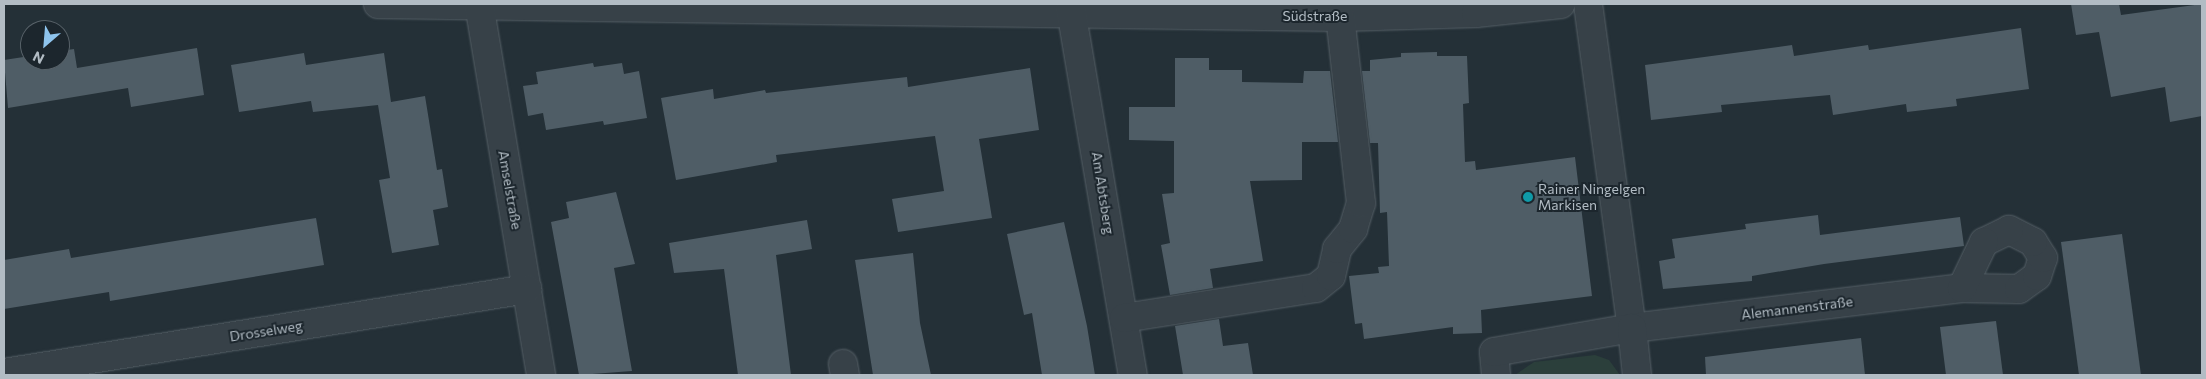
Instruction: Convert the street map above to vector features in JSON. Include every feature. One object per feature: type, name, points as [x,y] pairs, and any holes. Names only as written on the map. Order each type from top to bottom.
[{"type":"street","name":"Südstraße","points":[[378,4],[1071,8],[1340,17],[1476,13],[1561,4]]},
{"type":"street","name":"Amselstraße","points":[[479,4],[542,375]]},
{"type":"street","points":[[1588,4],[1637,375]]},
{"type":"street","name":"Am Abtsberg","points":[[1071,8],[1133,375]]},
{"type":"street","points":[[1124,318],[1316,288],[1330,276],[1337,250],[1354,229],[1361,203],[1340,17]]},
{"type":"street","name":"Alemannenstraße","points":[[1496,375],[1494,352],[1632,328],[1962,288]]},
{"type":"street","name":"Drosselweg","points":[[4,373],[527,289]]},
{"type":"green space","points":[[1595,355],[1609,360],[1620,375],[1515,375],[1534,362]]},
{"type":"building","points":[[2071,4],[2119,4],[2121,15],[2202,4],[2202,116],[2170,122],[2165,87],[2111,97],[2099,32],[2076,35]]},
{"type":"building","points":[[2021,28],[2029,89],[1956,99],[1957,106],[1907,112],[1906,104],[1833,115],[1830,95],[1721,105],[1722,112],[1651,120],[1645,65],[1792,45],[1794,56],[1868,45],[1869,50]]},
{"type":"building","points":[[197,48],[204,95],[131,107],[128,88],[8,108],[4,60],[20,58],[20,70],[70,70],[70,50],[74,49],[77,68]]},
{"type":"building","points":[[1437,52],[1437,56],[1467,56],[1469,103],[1463,104],[1465,162],[1475,161],[1476,170],[1575,157],[1592,296],[1481,310],[1482,333],[1453,334],[1453,327],[1364,339],[1362,323],[1355,324],[1349,276],[1379,273],[1378,267],[1389,266],[1387,212],[1380,213],[1378,143],[1370,143],[1362,71],[1370,71],[1370,60],[1401,57],[1401,53]]},
{"type":"building","points":[[304,53],[306,65],[384,53],[391,102],[425,96],[437,170],[442,169],[448,207],[433,210],[439,245],[392,253],[379,180],[390,178],[378,105],[313,112],[311,101],[239,112],[231,65]]},
{"type":"building","points":[[1175,58],[1209,58],[1209,70],[1242,70],[1242,82],[1303,83],[1304,71],[1330,71],[1338,142],[1302,142],[1302,180],[1250,181],[1263,261],[1210,269],[1213,288],[1170,295],[1161,245],[1170,243],[1162,194],[1174,193],[1174,141],[1129,140],[1129,107],[1175,107]]},
{"type":"building","points":[[593,63],[594,67],[622,63],[624,74],[639,71],[647,118],[604,125],[603,121],[546,130],[543,113],[528,116],[523,86],[538,84],[536,72]]},
{"type":"building","points":[[1030,68],[1039,130],[979,139],[992,218],[898,232],[892,199],[944,191],[935,136],[776,155],[777,162],[676,180],[661,98],[713,89],[714,99],[765,90],[766,93],[907,77],[908,87]]},
{"type":"building","points":[[616,192],[635,264],[614,268],[632,371],[579,375],[551,222],[569,218],[566,202]]},
{"type":"building","points":[[1818,215],[1820,235],[1960,217],[1964,246],[1824,264],[1752,276],[1752,281],[1663,289],[1659,261],[1675,258],[1672,239],[1746,229],[1745,224]]},
{"type":"building","points":[[316,218],[324,265],[110,301],[109,292],[4,309],[4,260],[69,249],[71,258]]},
{"type":"building","points":[[807,220],[812,249],[776,255],[791,375],[738,375],[724,269],[674,273],[669,243]]},
{"type":"building","points":[[1064,222],[1087,326],[1095,375],[1042,375],[1032,313],[1024,315],[1007,234]]},
{"type":"building","points":[[2122,234],[2141,375],[2079,375],[2061,242]]},
{"type":"building","points":[[913,253],[920,323],[931,375],[873,375],[855,260]]},
{"type":"building","points":[[1219,319],[1223,346],[1248,343],[1253,375],[1183,375],[1175,326]]},
{"type":"building","points":[[1996,321],[2003,375],[1946,375],[1940,327]]},
{"type":"building","points":[[1861,338],[1865,375],[1706,375],[1705,357]]},
{"type":"place","name":"Rainer Ningelgen Markisen","points":[[1528,197]]}]
